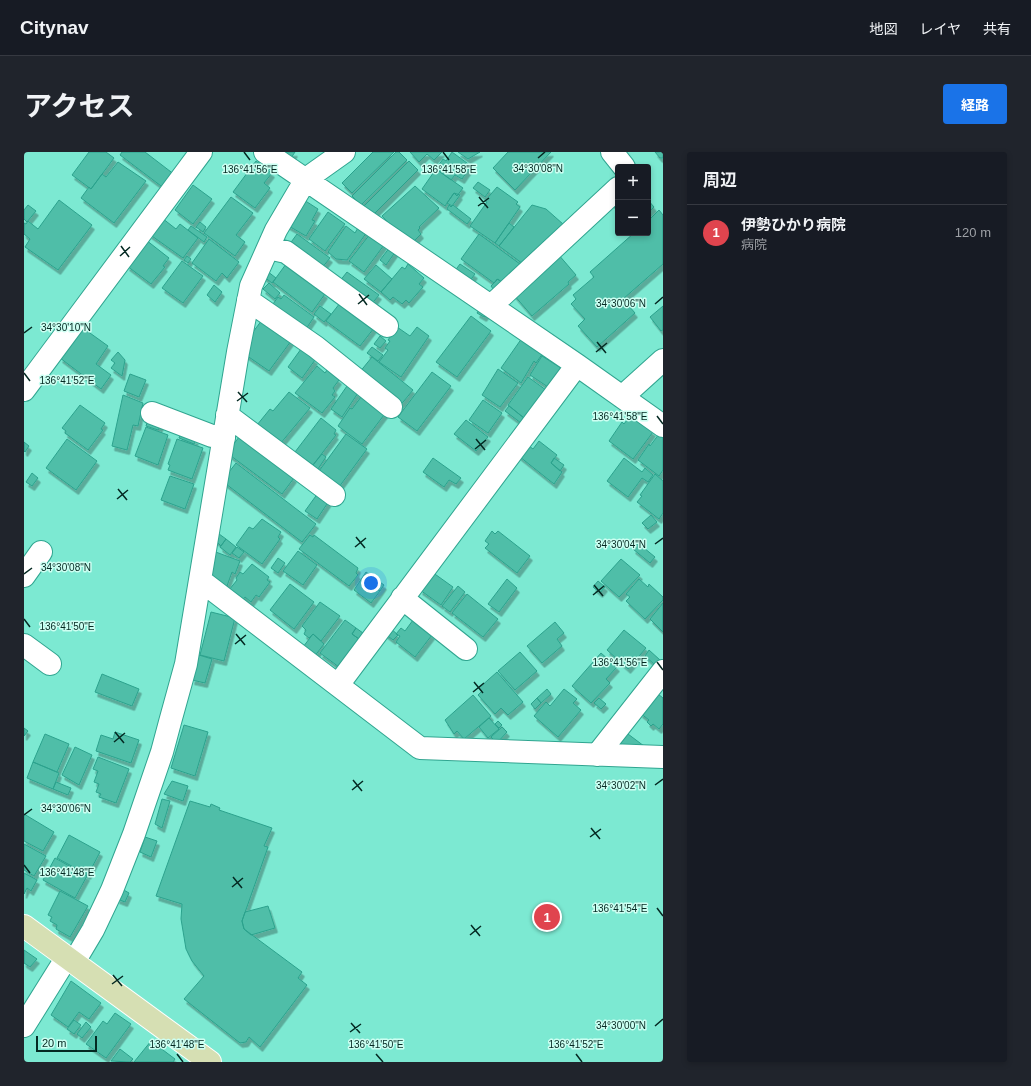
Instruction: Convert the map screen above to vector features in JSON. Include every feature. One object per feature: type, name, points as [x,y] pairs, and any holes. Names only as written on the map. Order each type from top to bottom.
[{"type":"main road","points":[[24,926],[210,1062]]},
{"type":"street","points":[[24,390],[202,152]]},
{"type":"street","points":[[265,152],[577,364],[663,426]]},
{"type":"street","points":[[24,1026],[93,930],[112,890],[134,834],[162,752],[186,664],[227,415],[251,286],[276,230],[306,179],[344,152]]},
{"type":"street","points":[[612,152],[622,164]]},
{"type":"street","points":[[492,306],[615,191]]},
{"type":"street","points":[[268,248],[286,252],[387,326]]},
{"type":"street","points":[[248,300],[316,347],[391,407]]},
{"type":"street","points":[[622,397],[663,360]]},
{"type":"street","points":[[338,685],[577,364]]},
{"type":"street","points":[[152,413],[212,436],[224,438]]},
{"type":"street","points":[[227,415],[334,496]]},
{"type":"street","points":[[24,576],[41,552]]},
{"type":"street","points":[[200,580],[420,748],[663,757]]},
{"type":"street","points":[[402,598],[466,649]]},
{"type":"street","points":[[24,645],[50,664]]},
{"type":"street","points":[[597,755],[663,671]]},
{"type":"building","points":[[89,152],[106,152],[114,158],[91,189],[72,175]]},
{"type":"building","points":[[122,152],[145,152],[175,175],[165,189],[120,155]]},
{"type":"building","points":[[282,152],[295,152],[291,158]]},
{"type":"building","points":[[373,152],[394,152],[352,193],[342,183]]},
{"type":"building","points":[[396,152],[399,152],[407,160],[361,205],[352,196]]},
{"type":"building","points":[[410,152],[442,152],[434,160],[427,154],[419,162]]},
{"type":"building","points":[[452,152],[471,166],[462,179],[455,175],[451,180],[436,169],[443,159],[446,161]]},
{"type":"building","points":[[458,152],[480,152],[468,159]]},
{"type":"building","points":[[508,152],[551,152],[515,190],[493,168]]},
{"type":"building","points":[[655,152],[663,152],[663,158],[660,158]]},
{"type":"building","points":[[256,161],[272,173],[264,183],[270,188],[255,208],[233,192]]},
{"type":"building","points":[[409,161],[418,170],[373,215],[364,206]]},
{"type":"building","points":[[118,162],[146,181],[114,223],[81,198],[89,187],[91,189],[102,174],[106,177]]},
{"type":"building","points":[[436,169],[463,188],[457,196],[454,193],[445,206],[422,189]]},
{"type":"building","points":[[478,182],[490,190],[485,197],[473,188]]},
{"type":"building","points":[[193,185],[212,199],[193,224],[175,210]]},
{"type":"building","points":[[415,186],[439,208],[419,227],[420,228],[418,230],[421,234],[412,243],[405,240],[382,216]]},
{"type":"building","points":[[497,187],[518,202],[516,204],[520,207],[495,243],[470,226],[487,202],[485,201]]},
{"type":"building","points":[[454,193],[460,195],[452,206],[447,203]]},
{"type":"building","points":[[231,197],[253,213],[236,235],[245,242],[235,256],[204,233]]},
{"type":"building","points":[[59,200],[92,225],[58,270],[25,247],[30,239],[24,234],[24,223],[26,224],[28,221],[38,229]]},
{"type":"building","points":[[304,200],[318,209],[312,220],[315,221],[306,236],[287,225]]},
{"type":"building","points":[[28,205],[36,211],[27,222],[24,219],[24,210]]},
{"type":"building","points":[[449,205],[451,207],[453,205],[471,219],[467,224],[447,209]]},
{"type":"building","points":[[532,205],[546,209],[563,224],[523,264],[499,246]]},
{"type":"building","points":[[659,210],[663,215],[663,264],[623,299],[635,313],[597,347],[578,326],[585,319],[571,304],[576,299],[573,295],[594,277],[590,272],[631,236],[651,236],[651,218]]},
{"type":"building","points":[[328,212],[345,224],[325,251],[309,239]]},
{"type":"building","points":[[162,218],[176,229],[180,224],[198,238],[183,258],[149,234]]},
{"type":"building","points":[[200,222],[206,227],[203,232],[196,227]]},
{"type":"building","points":[[509,223],[514,227],[499,246],[495,243]]},
{"type":"building","points":[[191,226],[207,237],[204,242],[188,230]]},
{"type":"building","points":[[346,226],[355,233],[359,226],[367,232],[347,260],[336,259],[328,252]]},
{"type":"building","points":[[297,234],[330,258],[321,269],[289,245]]},
{"type":"building","points":[[370,234],[384,245],[364,272],[349,261]]},
{"type":"building","points":[[479,234],[520,264],[506,285],[497,279],[494,283],[461,259]]},
{"type":"building","points":[[209,239],[239,262],[227,278],[222,273],[216,281],[192,263]]},
{"type":"building","points":[[146,240],[169,258],[163,266],[165,267],[151,284],[127,266]]},
{"type":"building","points":[[390,247],[396,251],[386,265],[380,260]]},
{"type":"building","points":[[558,254],[576,275],[568,282],[569,284],[532,316],[513,294]]},
{"type":"building","points":[[187,256],[191,259],[188,263],[184,260]]},
{"type":"building","points":[[182,261],[203,276],[183,303],[162,288]]},
{"type":"building","points":[[286,264],[325,294],[312,312],[273,282]]},
{"type":"building","points":[[408,264],[424,278],[419,284],[423,287],[409,303],[406,300],[402,304],[393,297],[390,300],[381,292],[402,267],[405,269]]},
{"type":"building","points":[[460,264],[475,274],[469,282],[454,272]]},
{"type":"building","points":[[376,265],[392,279],[381,292],[364,279]]},
{"type":"building","points":[[267,271],[276,278],[272,283],[263,276]]},
{"type":"building","points":[[347,272],[379,295],[370,306],[339,282]]},
{"type":"building","points":[[498,279],[505,285],[496,293],[491,286]]},
{"type":"building","points":[[269,283],[280,293],[275,299],[263,289]]},
{"type":"building","points":[[214,285],[222,292],[215,302],[207,295]]},
{"type":"building","points":[[284,295],[314,317],[304,332],[268,305],[271,302],[273,304],[278,297],[281,299]]},
{"type":"building","points":[[340,303],[374,328],[360,346],[326,321]]},
{"type":"building","points":[[320,306],[331,314],[324,322],[314,314]]},
{"type":"building","points":[[663,306],[663,330],[661,331],[650,317]]},
{"type":"building","points":[[480,308],[487,313],[484,317],[477,313]]},
{"type":"building","points":[[471,316],[491,331],[457,377],[436,362]]},
{"type":"building","points":[[262,320],[291,341],[269,371],[243,353],[247,340]]},
{"type":"building","points":[[397,327],[410,336],[417,327],[429,336],[401,377],[379,362],[388,350],[385,348],[390,341],[388,340]]},
{"type":"building","points":[[83,328],[108,346],[96,364],[111,375],[101,389],[60,358]]},
{"type":"building","points":[[380,336],[386,341],[380,348],[374,344]]},
{"type":"building","points":[[522,338],[543,353],[536,363],[534,361],[521,383],[501,368]]},
{"type":"building","points":[[372,347],[383,355],[378,361],[367,353]]},
{"type":"building","points":[[301,349],[315,360],[302,378],[288,367]]},
{"type":"building","points":[[118,352],[125,360],[122,376],[111,368],[115,363],[111,360]]},
{"type":"building","points":[[542,356],[561,368],[548,387],[530,375]]},
{"type":"building","points":[[372,357],[413,390],[399,407],[359,373]]},
{"type":"building","points":[[317,366],[325,373],[327,370],[339,380],[333,388],[335,391],[332,395],[335,397],[322,413],[295,393]]},
{"type":"building","points":[[498,369],[518,383],[500,407],[482,395]]},
{"type":"building","points":[[432,372],[451,386],[417,431],[398,417]]},
{"type":"building","points":[[130,374],[146,380],[139,397],[124,391]]},
{"type":"building","points":[[528,377],[546,390],[524,418],[508,405]]},
{"type":"building","points":[[347,386],[358,393],[342,417],[331,409]]},
{"type":"building","points":[[289,392],[310,408],[280,444],[257,425],[270,409],[273,411]]},
{"type":"building","points":[[364,393],[387,411],[362,444],[338,426],[350,408],[352,409]]},
{"type":"building","points":[[123,395],[143,403],[138,426],[133,425],[127,450],[112,446]]},
{"type":"building","points":[[483,400],[502,413],[488,433],[469,420]]},
{"type":"building","points":[[80,405],[105,423],[101,429],[103,430],[88,450],[65,433],[66,431],[62,428]]},
{"type":"building","points":[[509,406],[524,418],[521,423],[505,411]]},
{"type":"building","points":[[630,416],[653,432],[633,459],[609,441],[622,422],[624,424]]},
{"type":"building","points":[[321,418],[336,430],[334,434],[336,435],[313,465],[295,452]]},
{"type":"building","points":[[148,420],[161,425],[158,430],[146,426]]},
{"type":"building","points":[[466,420],[488,437],[476,451],[454,434]]},
{"type":"building","points":[[146,427],[168,435],[158,465],[135,456]]},
{"type":"building","points":[[346,434],[367,449],[339,487],[319,471]]},
{"type":"building","points":[[659,434],[663,437],[663,470],[659,476],[638,460],[649,444],[650,446]]},
{"type":"building","points":[[180,435],[196,440],[194,444],[179,438]]},
{"type":"building","points":[[239,437],[294,478],[282,494],[227,453]]},
{"type":"building","points":[[67,439],[97,461],[76,490],[46,468]]},
{"type":"building","points":[[177,439],[203,448],[192,479],[168,470],[170,465],[168,464]]},
{"type":"building","points":[[539,441],[557,455],[551,463],[562,472],[554,484],[515,453],[524,442],[533,449]]},
{"type":"building","points":[[24,442],[29,446],[25,452],[24,451]]},
{"type":"building","points":[[322,454],[326,457],[318,469],[313,465]]},
{"type":"building","points":[[433,458],[461,478],[456,484],[449,480],[444,487],[423,472]]},
{"type":"building","points":[[554,458],[564,465],[560,471],[551,463]]},
{"type":"building","points":[[624,458],[642,472],[645,468],[653,475],[648,482],[642,478],[628,497],[607,481]]},
{"type":"building","points":[[236,463],[316,524],[302,542],[222,481]]},
{"type":"building","points":[[32,473],[38,478],[32,486],[26,482]]},
{"type":"building","points":[[655,474],[663,481],[663,513],[659,519],[637,502],[642,496],[640,495]]},
{"type":"building","points":[[170,476],[194,484],[185,509],[161,500]]},
{"type":"building","points":[[318,493],[329,501],[317,519],[305,511]]},
{"type":"building","points":[[651,515],[657,522],[648,529],[642,523]]},
{"type":"building","points":[[262,519],[281,532],[278,537],[280,539],[262,564],[236,545],[249,527],[253,529]]},
{"type":"building","points":[[215,531],[226,539],[221,546],[213,538]]},
{"type":"building","points":[[492,531],[495,534],[498,531],[530,556],[517,573],[485,548],[489,544],[485,541]]},
{"type":"building","points":[[310,535],[313,537],[314,535],[358,568],[356,573],[358,575],[349,586],[299,549]]},
{"type":"building","points":[[226,539],[236,547],[230,555],[220,547]]},
{"type":"building","points":[[638,543],[655,557],[650,563],[633,549]]},
{"type":"building","points":[[237,547],[244,552],[239,558],[232,553]]},
{"type":"building","points":[[213,551],[240,561],[235,574],[232,572],[227,586],[208,579]]},
{"type":"building","points":[[298,551],[317,565],[303,585],[283,571]]},
{"type":"building","points":[[278,558],[285,563],[278,573],[271,568]]},
{"type":"building","points":[[621,559],[640,575],[619,597],[601,581]]},
{"type":"building","points":[[252,564],[269,577],[267,580],[270,582],[259,597],[256,595],[251,602],[245,597],[242,601],[229,590],[237,580],[236,578],[240,572],[243,574]]},
{"type":"building","points":[[366,572],[384,585],[380,591],[362,578]]},
{"type":"building","points":[[432,572],[453,587],[441,605],[420,590]]},
{"type":"building","points":[[362,578],[380,591],[371,603],[354,590]]},
{"type":"building","points":[[507,579],[517,588],[499,612],[488,604]]},
{"type":"building","points":[[639,579],[648,587],[649,584],[663,597],[663,600],[645,619],[626,601],[630,597],[626,594]]},
{"type":"building","points":[[598,581],[605,587],[600,593],[593,587]]},
{"type":"building","points":[[290,584],[314,602],[294,629],[270,610]]},
{"type":"building","points":[[458,586],[465,592],[450,612],[442,606]]},
{"type":"building","points":[[467,594],[498,619],[483,637],[452,613]]},
{"type":"building","points":[[320,602],[340,616],[321,641],[313,634],[309,638],[304,634],[306,630],[302,626]]},
{"type":"building","points":[[663,603],[663,632],[650,619]]},
{"type":"building","points":[[211,612],[235,618],[224,661],[200,655]]},
{"type":"building","points":[[345,620],[356,628],[352,634],[359,639],[344,658],[349,662],[343,670],[320,653]]},
{"type":"building","points":[[413,620],[432,635],[415,657],[396,642],[400,636],[396,634],[401,628],[405,631]]},
{"type":"building","points":[[555,622],[564,633],[557,639],[562,646],[542,663],[527,646]]},
{"type":"building","points":[[389,627],[398,635],[393,640],[384,633]]},
{"type":"building","points":[[356,628],[363,633],[359,639],[352,634]]},
{"type":"building","points":[[624,630],[646,648],[628,669],[607,650]]},
{"type":"building","points":[[313,634],[324,644],[314,657],[303,647]]},
{"type":"building","points":[[649,650],[660,660],[655,665],[645,656]]},
{"type":"building","points":[[520,652],[537,671],[515,690],[498,671]]},
{"type":"building","points":[[601,653],[617,667],[606,679],[610,683],[591,703],[572,686]]},
{"type":"building","points":[[199,655],[212,659],[205,683],[192,680]]},
{"type":"building","points":[[497,672],[523,702],[508,715],[501,708],[495,714],[478,695],[482,691],[479,688]]},
{"type":"building","points":[[102,674],[139,689],[132,706],[95,692]]},
{"type":"building","points":[[547,689],[551,694],[541,703],[537,698]]},
{"type":"building","points":[[564,689],[577,699],[573,703],[581,710],[558,737],[534,716],[546,702],[550,706]]},
{"type":"building","points":[[653,690],[663,698],[663,724],[659,729],[653,724],[651,726],[647,722],[649,720],[640,713]]},
{"type":"building","points":[[473,695],[491,716],[464,739],[457,731],[454,734],[445,720]]},
{"type":"building","points":[[537,698],[541,703],[535,709],[531,704]]},
{"type":"building","points":[[599,698],[606,704],[601,709],[594,703]]},
{"type":"building","points":[[489,718],[499,729],[488,738],[479,727]]},
{"type":"building","points":[[498,721],[502,725],[499,728],[495,724]]},
{"type":"building","points":[[184,725],[208,732],[195,776],[171,768]]},
{"type":"building","points":[[502,727],[507,732],[497,743],[491,737]]},
{"type":"building","points":[[24,728],[28,731],[24,736]]},
{"type":"building","points":[[624,731],[644,746],[611,748]]},
{"type":"building","points":[[115,732],[139,740],[131,763],[96,751],[101,735],[113,739]]},
{"type":"building","points":[[45,734],[69,744],[57,772],[33,762]]},
{"type":"building","points":[[75,747],[92,755],[79,785],[62,775]]},
{"type":"building","points":[[98,757],[129,769],[116,803],[99,797],[101,794],[96,792],[99,784],[94,782],[98,771],[93,769]]},
{"type":"building","points":[[33,762],[59,773],[53,789],[27,778]]},
{"type":"building","points":[[172,781],[188,786],[183,801],[164,794]]},
{"type":"building","points":[[56,782],[71,788],[68,795],[53,789]]},
{"type":"building","points":[[162,799],[170,801],[162,828],[155,824]]},
{"type":"building","points":[[190,801],[210,807],[211,804],[220,808],[219,810],[272,828],[264,846],[268,847],[242,921],[244,929],[302,972],[298,978],[307,985],[260,1047],[249,1037],[246,1042],[240,1043],[184,999],[204,976],[192,961],[186,949],[181,919],[182,904],[156,896]]},
{"type":"building","points":[[24,814],[54,832],[43,851],[24,841]]},
{"type":"building","points":[[69,835],[100,852],[88,875],[57,858]]},
{"type":"building","points":[[145,837],[157,841],[151,857],[140,852]]},
{"type":"building","points":[[24,844],[46,856],[34,876],[24,870]]},
{"type":"building","points":[[55,858],[87,876],[75,898],[43,880]]},
{"type":"building","points":[[24,873],[37,880],[31,891],[27,888],[24,894]]},
{"type":"building","points":[[122,889],[129,893],[125,902],[117,899]]},
{"type":"building","points":[[60,891],[88,906],[70,937],[56,929],[57,925],[50,921],[52,917],[48,915]]},
{"type":"building","points":[[268,906],[275,928],[251,935],[244,929],[242,921],[245,912]]},
{"type":"building","points":[[24,950],[37,959],[30,967],[24,963]]},
{"type":"building","points":[[71,981],[101,1003],[89,1019],[79,1012],[68,1027],[51,1015]]},
{"type":"building","points":[[115,1013],[131,1024],[106,1058],[86,1044],[103,1021],[107,1024]]},
{"type":"building","points":[[74,1020],[81,1025],[74,1034],[67,1029]]},
{"type":"building","points":[[86,1022],[91,1027],[82,1038],[77,1034]]},
{"type":"building","points":[[151,1041],[175,1059],[173,1062],[134,1062]]},
{"type":"building","points":[[120,1049],[133,1059],[130,1062],[111,1061]]},
{"type":"place","name":"伊勢ひかり病院","points":[[547,917]]}]
